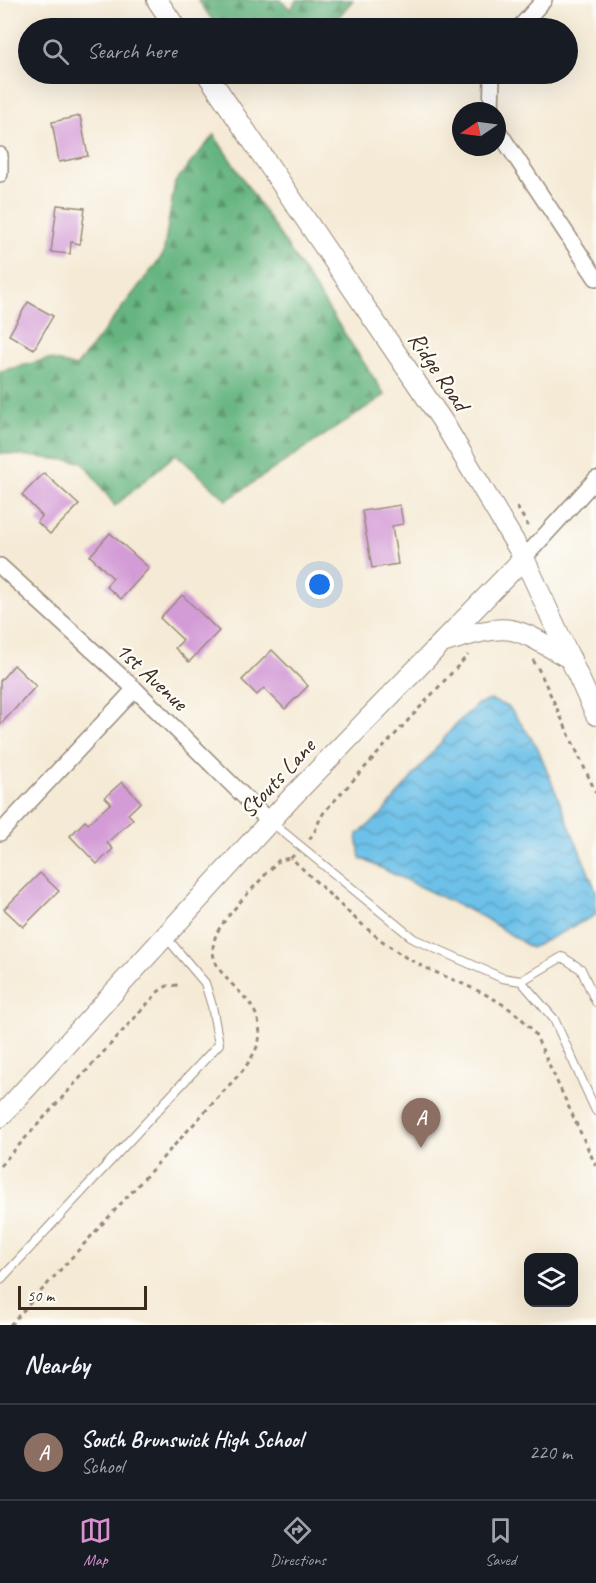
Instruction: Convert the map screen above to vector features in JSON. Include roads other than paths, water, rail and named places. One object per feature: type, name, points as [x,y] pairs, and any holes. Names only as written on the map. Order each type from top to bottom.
[{"type":"street","points":[[157,0],[169,18]]},
{"type":"street","points":[[528,18],[544,0]]},
{"type":"street","name":"Ridge Road","points":[[214,84],[443,423],[524,558],[596,715]]},
{"type":"street","points":[[491,102],[492,84]]},
{"type":"street","points":[[506,143],[596,278]]},
{"type":"street","points":[[0,155],[0,174]]},
{"type":"street","name":"Stouts Lane","points":[[0,1117],[270,822],[524,558],[596,479]]},
{"type":"street","name":"1st Avenue","points":[[0,566],[135,689],[270,822]]},
{"type":"street","points":[[441,643],[481,633],[509,630],[522,634],[571,659]]},
{"type":"street","points":[[0,832],[135,689]]},
{"type":"lane","points":[[270,822],[414,939],[502,978],[521,981],[562,957],[581,969],[596,1002]]},
{"type":"lane","points":[[0,1280],[219,1044],[205,983],[166,936]]},
{"type":"lane","points":[[521,981],[554,1019],[596,1111]]},
{"type":"water","points":[[491,700],[509,707],[537,746],[596,891],[596,915],[531,948],[483,917],[360,858],[357,835],[381,815],[455,725],[478,704]]},
{"type":"place","name":"South Brunswick High School","points":[[421,1148]]}]
